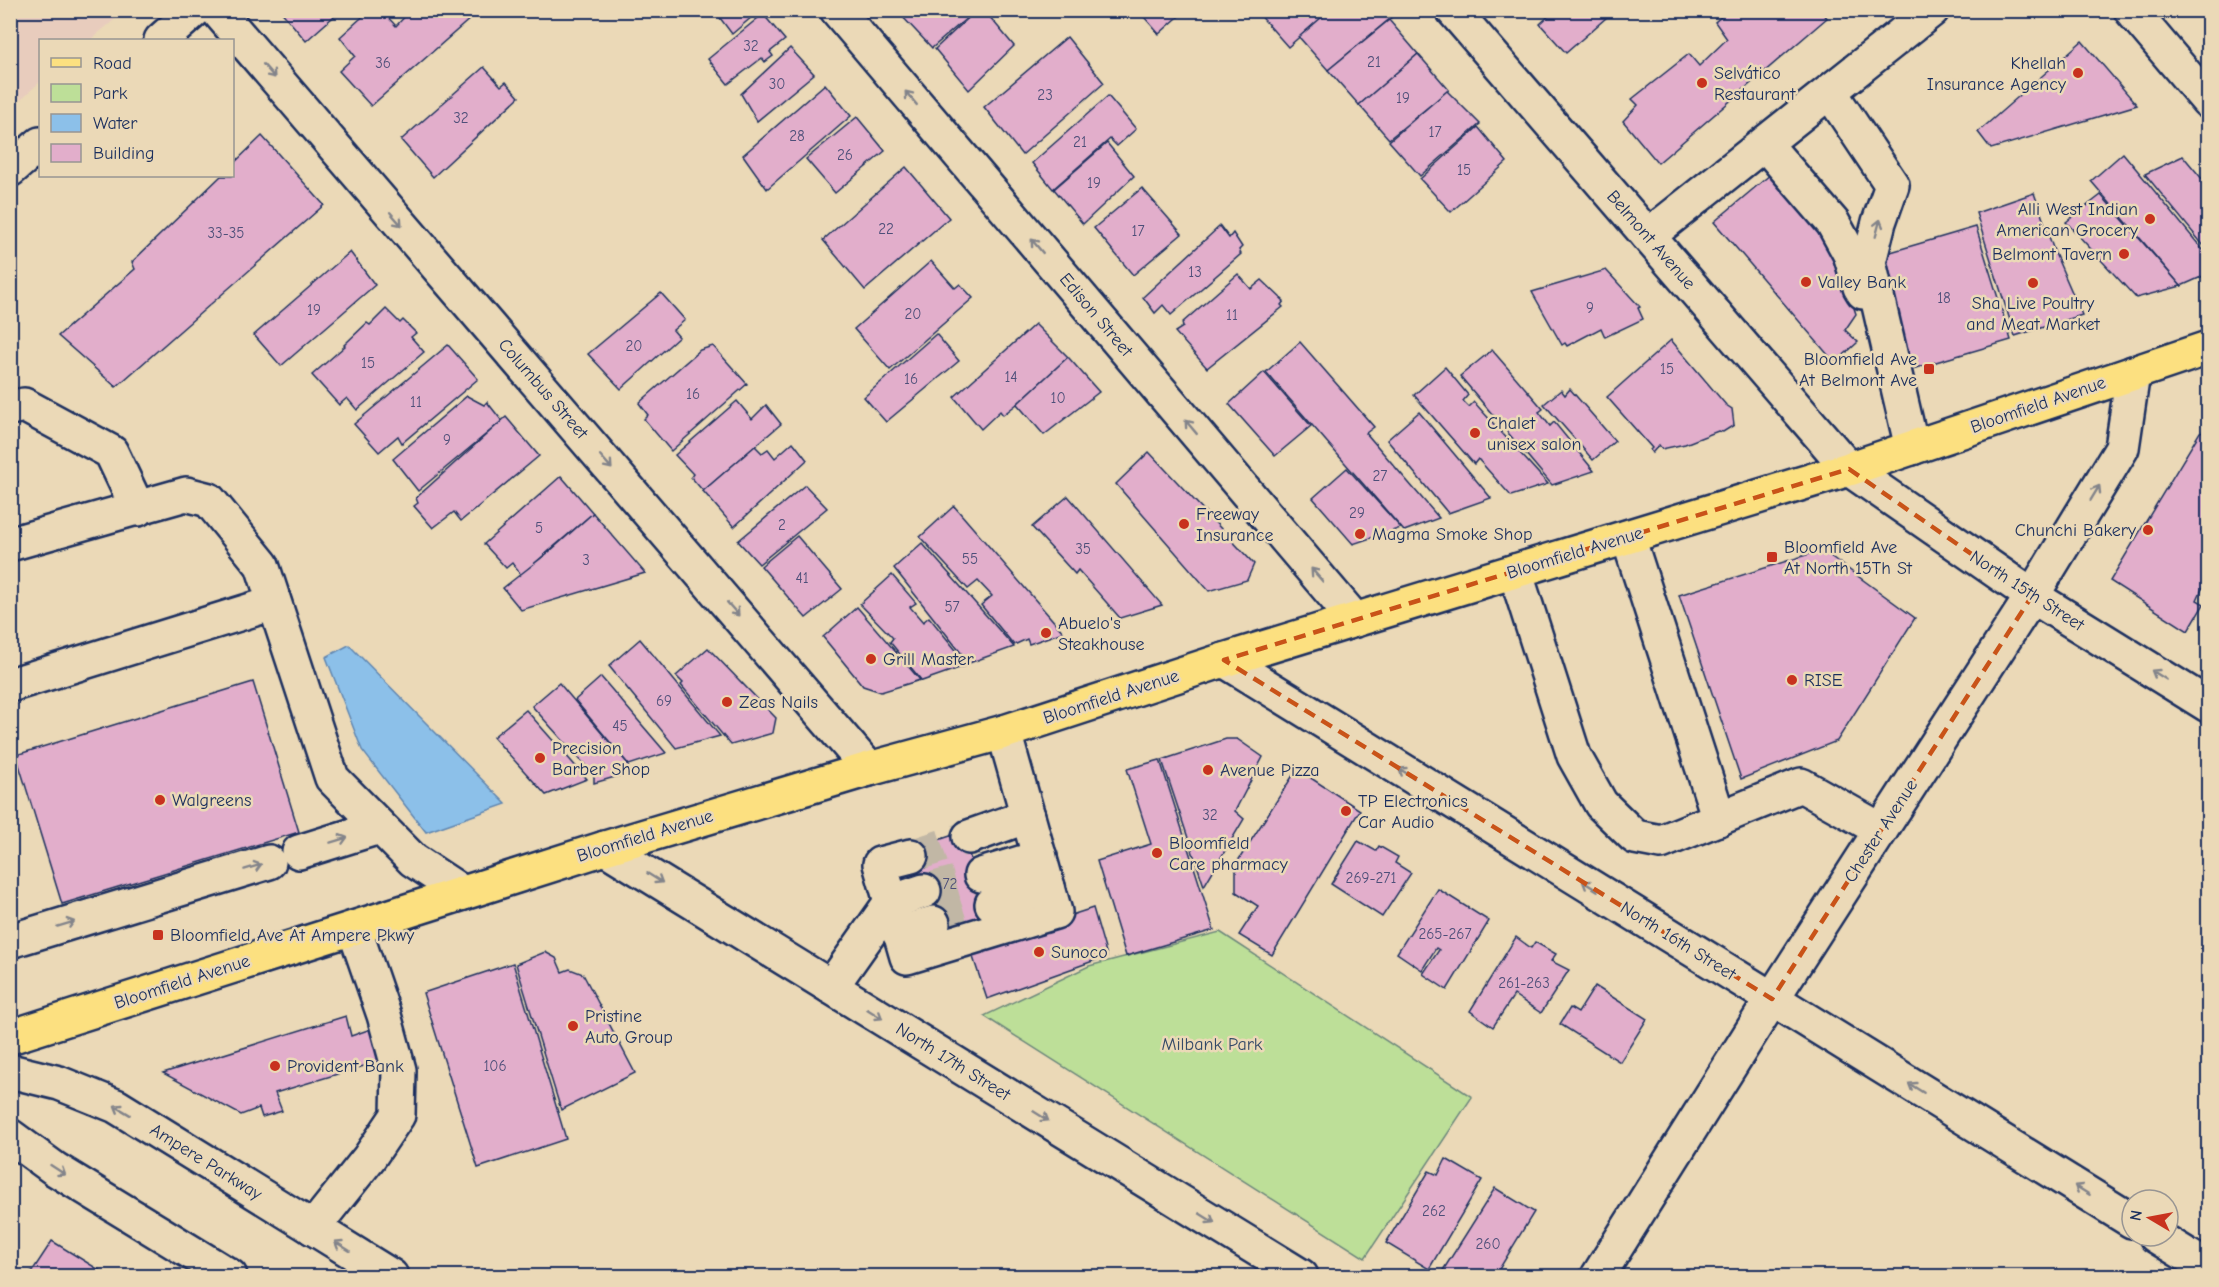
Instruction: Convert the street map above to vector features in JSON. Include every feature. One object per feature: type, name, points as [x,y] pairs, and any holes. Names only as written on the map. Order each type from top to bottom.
[{"type":"main road","name":"Bloomfield Avenue","points":[[10,1037],[605,848],[869,769],[1004,732],[1224,660],[1850,469],[2208,348]]},
{"type":"street","points":[[162,39],[195,10]]},
{"type":"street","name":"Columbus Street","points":[[217,10],[869,769]]},
{"type":"street","name":"Edison Street","points":[[837,10],[1355,620]]},
{"type":"street","name":"Belmont Avenue","points":[[1453,10],[1850,469]]},
{"type":"street","points":[[1648,236],[1932,10]]},
{"type":"street","points":[[2131,10],[2208,101]]},
{"type":"street","points":[[1830,92],[1892,185],[1879,222],[1869,262],[1912,448]]},
{"type":"street","points":[[1765,144],[1833,223],[1850,254],[1860,287],[1880,315]]},
{"type":"street","points":[[10,170],[39,145]]},
{"type":"street","name":"Chester Avenue","points":[[1598,1276],[1772,999],[2032,596],[2122,448],[2133,373]]},
{"type":"street","points":[[10,408],[24,405],[111,452],[138,509]]},
{"type":"street","name":"North 15th Street","points":[[1850,469],[2032,596],[2208,705]]},
{"type":"street","points":[[10,544],[186,494],[209,500],[262,566],[332,778],[413,860],[463,893]]},
{"type":"street","points":[[1628,537],[1719,819]]},
{"type":"street","points":[[1515,571],[1574,756],[1601,804],[1635,837],[1661,842],[1801,785],[1881,830]]},
{"type":"street","points":[[10,685],[274,603]]},
{"type":"street","name":"North 16th Street","points":[[1224,660],[2120,1214]]},
{"type":"street","points":[[911,856],[880,864],[907,957],[1055,912],[1004,732]]},
{"type":"street","points":[[969,837],[1028,816]]},
{"type":"street","points":[[299,852],[379,827]]},
{"type":"street","name":"North 17th Street","points":[[605,848],[1301,1276]]},
{"type":"street","points":[[10,941],[269,862]]},
{"type":"street","points":[[986,889],[1044,872]]},
{"type":"street","points":[[831,987],[891,902],[924,891]]},
{"type":"street","points":[[899,933],[933,923]]},
{"type":"street","points":[[313,1228],[369,1158],[398,1115],[399,1070],[384,1015],[354,928]]},
{"type":"street","name":"Ampere Parkway","points":[[10,1071],[59,1083],[116,1106],[392,1276]]},
{"type":"street","points":[[11,1139],[55,1169],[230,1276]]},
{"type":"street","points":[[2176,1248],[2208,1268]]},
{"type":"highlighted area","points":[[1849,469],[2032,596],[1772,999],[1224,660],[1807,482]]},
{"type":"shaded area","points":[[11,10],[125,10],[91,39],[39,39],[39,83],[11,108]]},
{"type":"green space","name":"Milbank Park","points":[[1220,932],[1472,1097],[1365,1258],[984,1016],[1089,966]]},
{"type":"water","points":[[349,645],[506,804],[426,832],[362,750],[326,657]]},
{"type":"building","points":[[280,10],[341,10],[306,41]]},
{"type":"building","points":[[370,10],[381,10],[396,26],[411,10],[480,10],[371,106],[339,71],[355,56],[340,37]]},
{"type":"building","points":[[676,10],[691,10],[683,18]]},
{"type":"building","points":[[714,10],[760,10],[732,34]]},
{"type":"building","points":[[904,10],[976,10],[932,48],[900,14]]},
{"type":"building","points":[[977,10],[984,10],[1014,46],[969,90],[935,49]]},
{"type":"building","points":[[1138,10],[1186,10],[1159,34]]},
{"type":"building","points":[[1260,10],[1330,10],[1288,47],[1258,13]]},
{"type":"building","points":[[1330,10],[1386,10],[1392,17],[1328,70],[1299,37]]},
{"type":"building","points":[[1555,10],[1615,10],[1566,53],[1540,24]]},
{"type":"building","name":"Selvático Restaurant","points":[[1729,10],[1821,10],[1827,18],[1658,163],[1623,121],[1638,105],[1632,99],[1689,54],[1699,66],[1727,39],[1715,22]]},
{"type":"building","points":[[763,14],[785,40],[770,52],[773,56],[765,62],[762,58],[728,84],[708,59]]},
{"type":"building","points":[[1389,20],[1418,54],[1359,105],[1328,70]]},
{"type":"building","points":[[1067,37],[1104,83],[1022,155],[984,107]]},
{"type":"building","name":"Khellah Insurance Agency","points":[[2082,41],[2137,105],[1991,149],[1978,132]]},
{"type":"building","points":[[790,48],[814,74],[757,121],[741,94]]},
{"type":"building","points":[[1418,54],[1449,90],[1389,139],[1359,105]]},
{"type":"building","points":[[484,67],[501,86],[506,82],[519,97],[433,177],[401,140]]},
{"type":"building","points":[[825,84],[851,116],[767,189],[743,155]]},
{"type":"building","points":[[1447,91],[1480,124],[1420,176],[1389,141]]},
{"type":"building","points":[[1108,96],[1136,129],[1117,146],[1110,139],[1053,189],[1032,163]]},
{"type":"building","points":[[857,117],[885,151],[835,193],[806,159]]},
{"type":"building","points":[[1478,127],[1507,162],[1451,212],[1420,179]]},
{"type":"building","points":[[262,136],[324,205],[116,387],[58,336],[135,269],[132,262],[220,177],[234,177],[234,163]]},
{"type":"building","points":[[1107,143],[1134,176],[1083,224],[1054,189]]},
{"type":"building","name":"Alli West Indian American Grocery","points":[[2123,153],[2208,256],[2208,274],[2181,286],[2091,181]]},
{"type":"building","points":[[2183,156],[2208,186],[2208,251],[2145,174]]},
{"type":"building","points":[[906,167],[949,218],[865,290],[823,240]]},
{"type":"building","name":"Valley Bank","points":[[1771,174],[1835,251],[1856,314],[1845,330],[1858,342],[1835,363],[1714,222]]},
{"type":"building","points":[[1142,188],[1182,234],[1133,275],[1094,228]]},
{"type":"building","name":"Sha Live Poultry and Meat Market","points":[[2034,193],[2054,251],[2082,315],[2015,336],[1976,213]]},
{"type":"building","name":"Belmont Tavern","points":[[2101,195],[2181,286],[2136,298],[2066,222]]},
{"type":"building","points":[[1220,226],[1229,238],[1233,233],[1242,247],[1239,250],[1241,254],[1171,315],[1163,305],[1155,313],[1143,297]]},
{"type":"building","points":[[1976,227],[2011,340],[1912,369],[1877,256]]},
{"type":"building","points":[[350,252],[375,285],[281,366],[254,335]]},
{"type":"building","points":[[931,261],[955,288],[960,284],[973,298],[890,370],[854,329]]},
{"type":"building","points":[[1606,270],[1640,307],[1638,308],[1643,319],[1605,337],[1601,328],[1567,346],[1565,343],[1562,345],[1532,292]]},
{"type":"building","points":[[1238,274],[1251,289],[1262,280],[1284,301],[1281,305],[1283,307],[1207,368],[1175,332],[1183,327],[1182,323]]},
{"type":"building","points":[[661,293],[685,320],[673,330],[679,337],[621,389],[588,354]]},
{"type":"building","points":[[386,309],[400,323],[403,320],[416,333],[411,337],[424,352],[357,410],[347,398],[339,405],[312,375],[367,323],[370,325]]},
{"type":"building","points":[[1035,324],[1068,357],[1017,404],[1003,415],[1000,411],[981,429],[954,397]]},
{"type":"building","points":[[936,334],[959,361],[886,422],[864,397]]},
{"type":"building","points":[[1671,340],[1726,405],[1732,409],[1734,425],[1723,432],[1718,431],[1685,444],[1662,449],[1659,445],[1652,453],[1650,450],[1652,448],[1607,397]]},
{"type":"building","points":[[1300,342],[1374,427],[1366,433],[1439,518],[1404,531],[1266,372]]},
{"type":"building","points":[[448,345],[478,379],[402,443],[398,436],[379,452],[354,424]]},
{"type":"building","points":[[713,346],[747,384],[671,451],[644,419],[648,415],[639,403],[700,350]]},
{"type":"building","points":[[1492,350],[1543,409],[1539,412],[1550,426],[1554,422],[1594,471],[1552,485],[1460,376]]},
{"type":"building","points":[[1068,357],[1099,392],[1044,435],[1017,404]]},
{"type":"building","name":"Chalet unisex salon","points":[[1445,367],[1468,395],[1463,401],[1469,407],[1474,402],[1548,484],[1511,496],[1478,459],[1474,464],[1414,395]]},
{"type":"building","points":[[1264,372],[1311,426],[1275,456],[1229,404]]},
{"type":"building","points":[[1570,389],[1615,441],[1593,460],[1544,404],[1561,390],[1565,395]]},
{"type":"building","points":[[467,396],[484,405],[487,402],[502,421],[418,491],[393,459]]},
{"type":"building","points":[[737,401],[752,419],[766,405],[781,424],[703,491],[691,477],[693,474],[675,455]]},
{"type":"building","points":[[1419,412],[1491,498],[1448,513],[1387,440]]},
{"type":"building","points":[[506,417],[539,456],[461,521],[454,512],[433,528],[414,506],[418,503],[416,498]]},
{"type":"building","points":[[2208,429],[2208,582],[2206,580],[2197,600],[2204,604],[2188,631],[2110,581],[2200,432]]},
{"type":"building","points":[[793,442],[807,460],[734,527],[703,491],[755,446],[762,453],[768,449],[775,458]]},
{"type":"building","name":"Freeway Insurance","points":[[1149,452],[1254,564],[1247,580],[1209,591],[1116,484]]},
{"type":"building","points":[[1347,468],[1401,528],[1353,544],[1313,498]]},
{"type":"building","points":[[561,476],[593,513],[521,575],[512,563],[506,568],[484,544]]},
{"type":"building","points":[[805,485],[827,508],[759,564],[738,541]]},
{"type":"building","points":[[1068,496],[1162,605],[1120,618],[1078,570],[1075,574],[1032,527]]},
{"type":"building","points":[[954,506],[1063,632],[1029,644],[1027,639],[1014,645],[981,605],[992,596],[978,581],[968,589],[920,537]]},
{"type":"building","points":[[593,513],[645,573],[521,610],[503,588]]},
{"type":"building","points":[[797,536],[842,589],[806,618],[761,566]]},
{"type":"building","points":[[922,543],[1014,647],[969,663],[894,568]]},
{"type":"building","name":"RISE","points":[[1822,550],[1915,618],[1837,741],[1741,779],[1679,595]]},
{"type":"building","points":[[892,575],[916,603],[910,607],[923,622],[929,617],[968,665],[922,681],[890,642],[893,638],[860,604]]},
{"type":"building","name":"Grill Master","points":[[857,607],[920,680],[881,692],[863,686],[823,637]]},
{"type":"building","points":[[640,639],[720,736],[676,748],[609,666]]},
{"type":"building","name":"Zeas Nails","points":[[708,648],[776,718],[773,733],[731,745],[681,685],[683,683],[676,676]]},
{"type":"building","points":[[601,677],[666,753],[629,765],[575,700]]},
{"type":"building","name":"Walgreens","points":[[253,682],[299,832],[62,904],[16,755]]},
{"type":"building","points":[[559,683],[628,764],[629,773],[594,783],[594,775],[532,706]]},
{"type":"building","name":"Precision Barber Shop","points":[[526,710],[587,779],[546,795],[493,737]]},
{"type":"building","points":[[1226,739],[1237,739],[1263,757],[1235,811],[1244,819],[1204,886],[1162,760]]},
{"type":"building","name":"Bloomfield Care pharmacy","points":[[1160,760],[1214,930],[1126,956],[1097,861],[1151,844],[1127,769]]},
{"type":"building","points":[[1297,769],[1360,810],[1272,955],[1239,935],[1258,906],[1236,892],[1236,864]]},
{"type":"building","points":[[962,832],[990,919],[938,937],[909,850]]},
{"type":"building","points":[[1358,841],[1376,851],[1379,846],[1398,857],[1395,863],[1411,873],[1382,917],[1331,884]]},
{"type":"building","points":[[1438,889],[1489,921],[1447,990],[1423,974],[1439,950],[1436,948],[1422,970],[1397,953]]},
{"type":"building","name":"Sunoco","points":[[1093,908],[1107,956],[987,999],[970,948]]},
{"type":"building","points":[[1516,937],[1531,948],[1535,942],[1556,954],[1551,961],[1569,970],[1541,1013],[1514,995],[1493,1027],[1470,1011]]},
{"type":"building","name":"Pristine Auto Group","points":[[545,952],[556,958],[562,972],[570,969],[583,974],[635,1073],[561,1110],[516,964]]},
{"type":"building","points":[[513,963],[566,1139],[478,1168],[423,993]]},
{"type":"building","points":[[1595,986],[1647,1019],[1620,1062],[1560,1024],[1570,1008],[1578,1013]]},
{"type":"building","name":"Provident Bank","points":[[346,1016],[351,1036],[382,1025],[387,1059],[275,1093],[282,1111],[262,1117],[259,1108],[241,1115],[163,1073]]},
{"type":"building","points":[[1446,1159],[1482,1180],[1429,1269],[1386,1243],[1429,1171],[1438,1175]]},
{"type":"building","points":[[1495,1188],[1534,1212],[1495,1276],[1440,1275]]},
{"type":"building","points":[[52,1241],[109,1276],[29,1276]]},
{"type":"tunnel","points":[[911,856],[969,837]]},
{"type":"tunnel","points":[[924,891],[981,875]]},
{"type":"tunnel","points":[[933,923],[992,904]]},
{"type":"place","name":"Khellah Insurance Agency","points":[[2078,73]]},
{"type":"place","name":"Selvático Restaurant","points":[[1702,83]]},
{"type":"place","name":"Alli West Indian American Grocery","points":[[2150,219]]},
{"type":"place","name":"Belmont Tavern","points":[[2124,254]]},
{"type":"place","name":"Valley Bank","points":[[1806,282]]},
{"type":"place","name":"Sha Live Poultry and Meat Market","points":[[2033,283]]},
{"type":"place","name":"Bloomfield Ave At Belmont Ave","points":[[1929,369]]},
{"type":"place","name":"Chalet unisex salon","points":[[1475,433]]},
{"type":"place","name":"Freeway Insurance","points":[[1184,524]]},
{"type":"place","name":"Chunchi Bakery","points":[[2148,530]]},
{"type":"place","name":"Magma Smoke Shop","points":[[1360,534]]},
{"type":"place","name":"Bloomfield Ave At North 15Th St","points":[[1772,557]]},
{"type":"place","name":"Abuelo's Steakhouse","points":[[1046,633]]},
{"type":"place","name":"Grill Master","points":[[871,659]]},
{"type":"place","name":"RISE","points":[[1792,680]]},
{"type":"place","name":"Zeas Nails","points":[[727,702]]},
{"type":"place","name":"Precision Barber Shop","points":[[540,758]]},
{"type":"place","name":"Avenue Pizza","points":[[1208,770]]},
{"type":"place","name":"Walgreens","points":[[160,800]]},
{"type":"place","name":"TP Electronics Car Audio","points":[[1346,811]]},
{"type":"place","name":"Bloomfield Care pharmacy","points":[[1157,853]]},
{"type":"place","name":"Bloomfield Ave At Ampere Pkwy","points":[[158,935]]},
{"type":"place","name":"Sunoco","points":[[1039,952]]},
{"type":"place","name":"Pristine Auto Group","points":[[573,1026]]},
{"type":"place","name":"Provident Bank","points":[[275,1066]]}]
